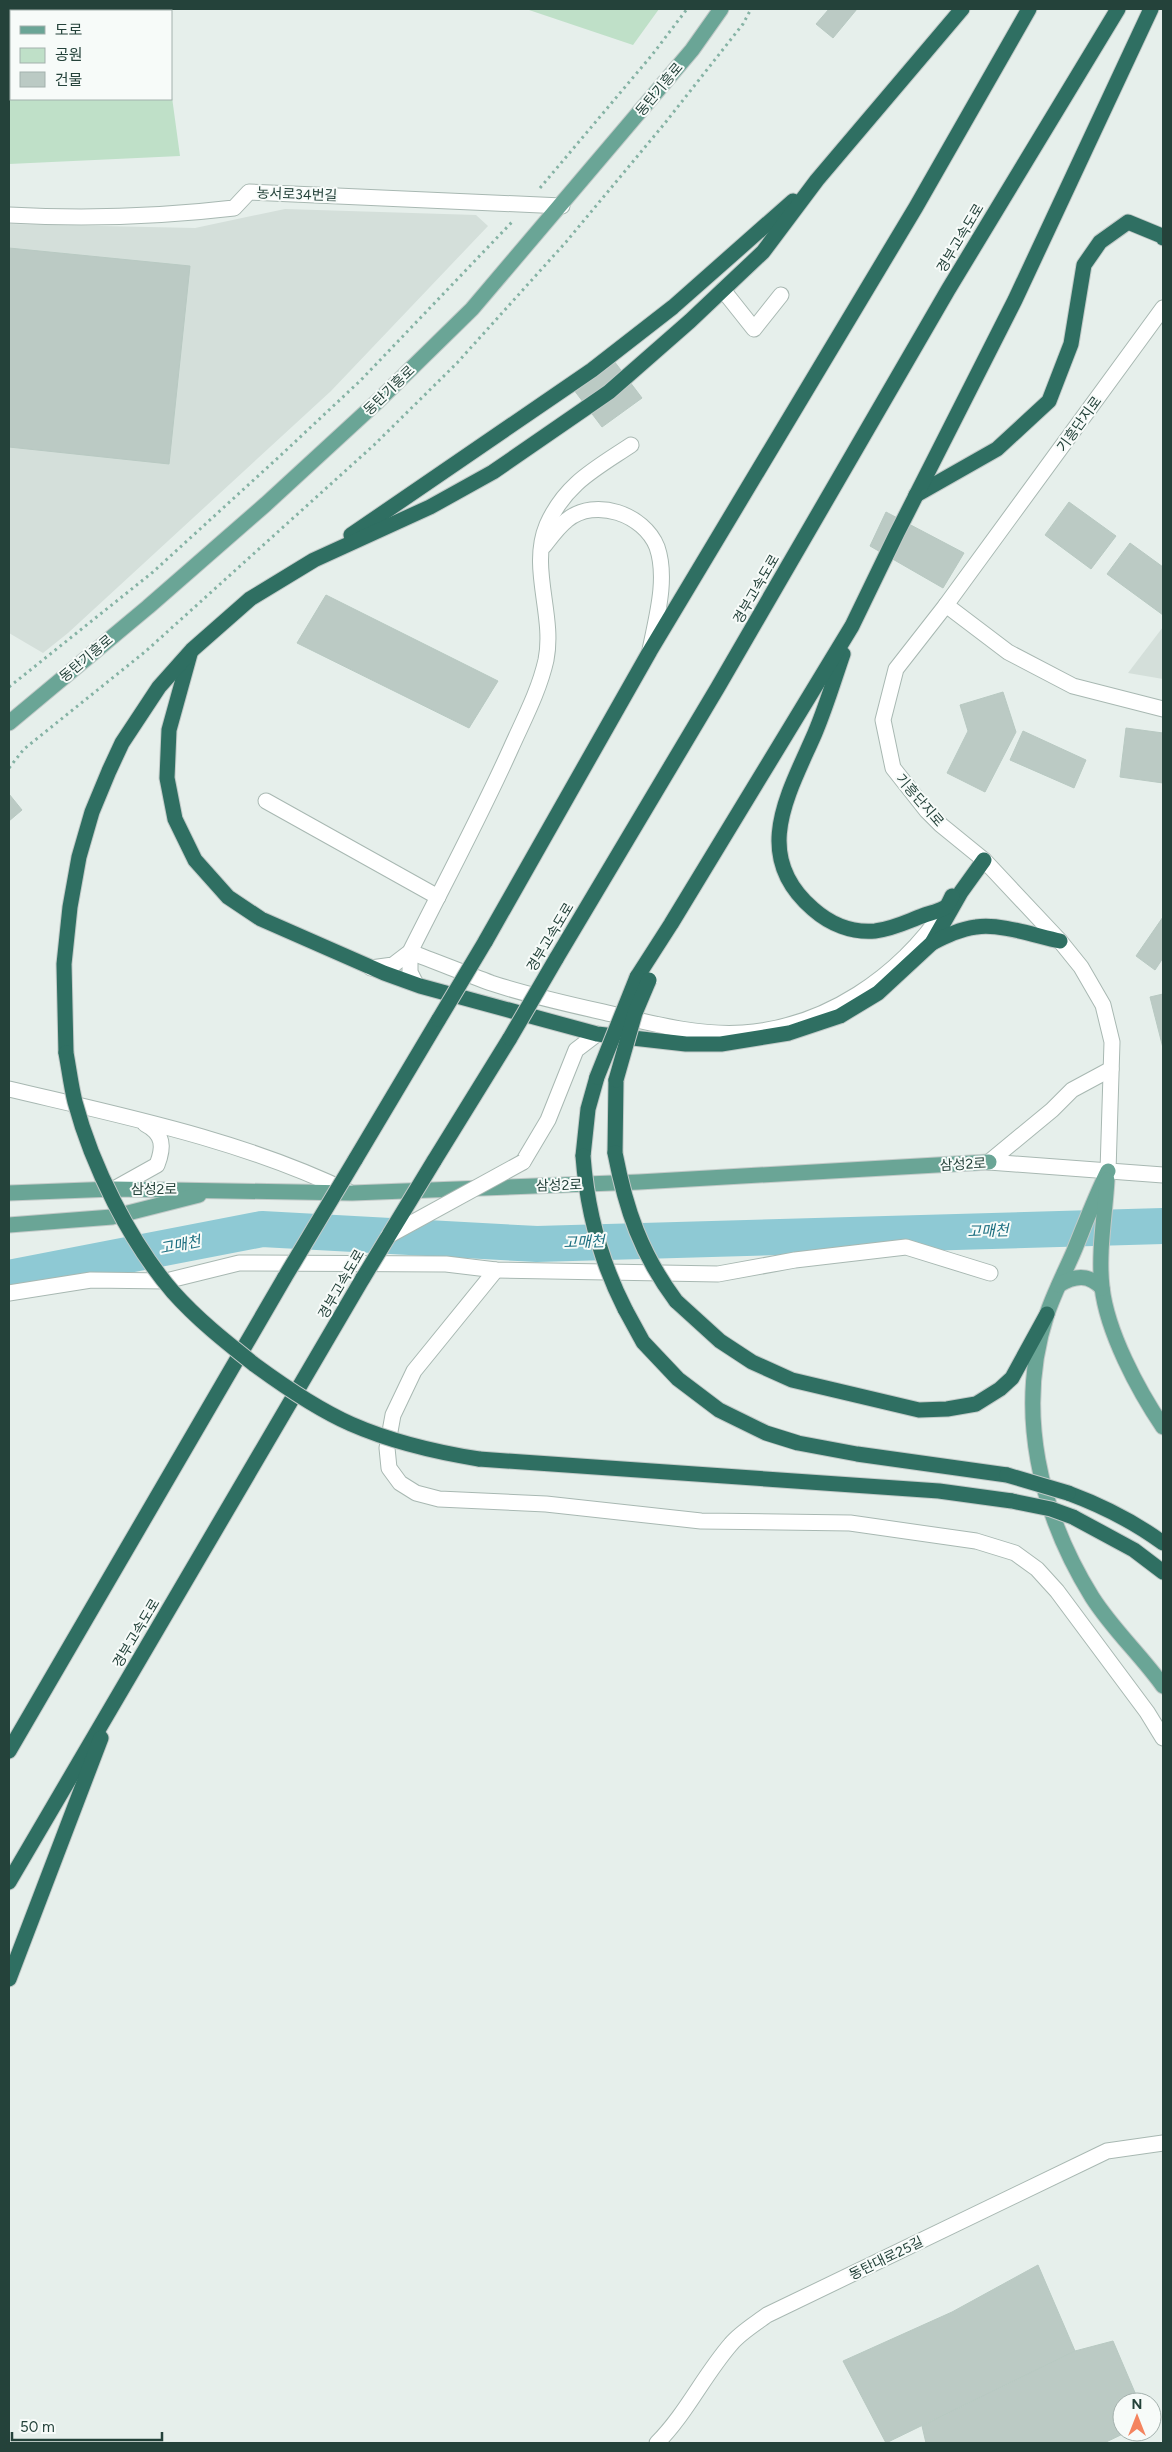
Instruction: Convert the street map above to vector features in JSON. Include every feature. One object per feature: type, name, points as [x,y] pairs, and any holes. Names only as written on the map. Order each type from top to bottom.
[{"type":"highway","points":[[314,560],[430,506],[493,472],[609,392],[763,252],[817,180],[962,9]]},
{"type":"highway","points":[[9,1751],[285,1277],[485,942],[650,651],[916,207],[1029,9]]},
{"type":"highway","name":"경부고속도로","points":[[9,1882],[363,1278],[510,1038],[718,687],[948,290],[1118,9]]},
{"type":"highway","points":[[1151,9],[1015,300],[852,626],[672,924],[643,979],[597,1077],[588,1109],[583,1156],[588,1204],[596,1237],[606,1269],[625,1309],[643,1342],[678,1379],[719,1410],[766,1433],[798,1442],[857,1454],[1007,1475],[1068,1493],[1104,1507],[1136,1524],[1163,1543]]},
{"type":"highway","points":[[817,180],[673,307],[592,370],[314,560],[250,599],[192,650],[159,687],[122,743],[92,812],[79,857],[70,907],[64,964],[66,1053],[74,1100],[102,1176],[118,1208],[139,1244],[173,1291],[215,1334],[310,1403],[351,1424],[397,1441],[479,1459],[920,1490],[1012,1501],[1051,1509],[1073,1517],[1134,1550],[1163,1572]]},
{"type":"highway","points":[[916,496],[997,449],[1049,401],[1071,344],[1084,265],[1100,242],[1128,222],[1163,238]]},
{"type":"highway","points":[[852,626],[815,732],[792,780],[782,811],[779,829],[782,865],[797,896],[819,914],[846,928],[867,932],[888,929],[946,908],[969,872],[984,860]]},
{"type":"highway","points":[[192,650],[169,730],[167,778],[175,819],[195,860],[228,897],[260,919],[371,968],[416,984],[597,1034],[686,1044],[721,1044],[789,1033],[840,1016],[858,1007],[878,993],[932,943],[959,930],[976,926],[989,926],[1060,941]]},
{"type":"highway","points":[[932,943],[961,892],[984,860]]},
{"type":"highway","points":[[643,979],[616,1080],[615,1153],[621,1184],[635,1230],[647,1259],[676,1302],[720,1341],[744,1357],[792,1380],[919,1410],[946,1409],[976,1404],[1000,1389],[1012,1378],[1047,1314]]},
{"type":"highway","points":[[9,1980],[117,1698]]},
{"type":"main road","name":"동탄기흥로","points":[[9,723],[237,530],[378,401],[472,309],[562,206],[692,50],[721,9]]},
{"type":"main road","name":"삼성2로","points":[[9,1193],[114,1189],[352,1193],[639,1182],[988,1162]]},
{"type":"main road","points":[[1108,1171],[1100,1200],[1079,1239],[1047,1314],[1034,1382],[1033,1432],[1036,1462],[1046,1498],[1067,1552],[1092,1598],[1122,1638],[1163,1686]]},
{"type":"main road","points":[[9,1225],[112,1216],[221,1190]]},
{"type":"main road","points":[[1100,1200],[1102,1288],[1121,1347],[1140,1388],[1163,1427]]},
{"type":"main road","points":[[1059,1285],[1072,1278],[1080,1277],[1089,1278],[1102,1288]]},
{"type":"street","name":"농서로34번길","points":[[9,215],[123,218],[185,214],[234,208],[248,192],[562,206]]},
{"type":"street","points":[[723,290],[754,329],[781,294]]},
{"type":"street","name":"기흥단지로","points":[[1108,1171],[1112,1042],[1103,1005],[1081,967],[1060,941],[984,860],[941,825],[892,768],[883,720],[896,669],[946,606],[1163,308]]},
{"type":"street","points":[[371,968],[393,965],[410,952],[477,820],[538,689],[546,658],[547,631],[540,551],[547,526],[562,497],[577,482],[630,445]]},
{"type":"street","points":[[540,551],[568,519],[586,510],[601,509],[630,517],[644,527],[656,547],[660,569],[660,598],[650,651]]},
{"type":"street","points":[[946,606],[1008,652],[1073,686],[1163,709]]},
{"type":"street","points":[[266,801],[438,897]]},
{"type":"street","points":[[410,952],[492,983],[580,1007],[688,1030],[742,1033],[789,1025],[817,1016],[863,992],[880,979],[926,936],[946,908]]},
{"type":"street","points":[[410,952],[410,972],[416,984]]},
{"type":"street","points":[[388,1236],[523,1162],[548,1120],[576,1050],[597,1034]]},
{"type":"street","points":[[988,1162],[1052,1110],[1072,1090],[1111,1069]]},
{"type":"street","points":[[9,1089],[178,1130],[244,1151],[323,1180],[352,1193]]},
{"type":"street","points":[[114,1189],[157,1165],[162,1152],[162,1139],[154,1129],[132,1118]]},
{"type":"street","name":"삼성2로","points":[[988,1162],[1163,1175]]},
{"type":"street","points":[[9,1293],[91,1280],[166,1281],[239,1263],[446,1264],[496,1270],[718,1274],[796,1260],[906,1247],[990,1273]]},
{"type":"street","points":[[496,1270],[414,1371],[393,1415],[387,1448],[389,1468],[400,1483],[416,1493],[439,1499],[546,1504],[701,1521],[850,1523],[976,1542],[1015,1553],[1037,1569],[1058,1591],[1147,1712],[1163,1738]]},
{"type":"street","name":"동탄대로25길","points":[[657,2443],[668,2433],[705,2376],[732,2342],[767,2315],[1108,2151],[1163,2143]]},
{"type":"path","points":[[9,688],[153,572],[339,401],[482,253],[526,204],[652,54],[687,9]]},
{"type":"shaded area","points":[[285,209],[476,215],[488,226],[331,391],[68,633],[43,653],[9,633],[9,224],[195,228]]},
{"type":"shaded area","points":[[1163,627],[1163,679],[1128,673]]},
{"type":"green space","points":[[9,9],[166,9],[10,10],[10,100],[172,100],[172,97],[180,156],[9,164]]},
{"type":"green space","points":[[526,9],[659,9],[633,45]]},
{"type":"building","points":[[829,9],[857,9],[833,38],[816,24]]},
{"type":"building","points":[[9,248],[190,266],[169,464],[9,447]]},
{"type":"building","points":[[614,361],[642,398],[602,427],[574,390]]},
{"type":"building","points":[[1069,502],[1116,536],[1091,569],[1045,535]]},
{"type":"building","points":[[886,512],[964,553],[943,588],[870,546]]},
{"type":"building","points":[[1130,543],[1163,567],[1163,615],[1107,574]]},
{"type":"building","points":[[326,595],[498,681],[469,728],[297,643]]},
{"type":"building","points":[[1003,692],[1016,732],[985,792],[947,773],[968,731],[960,705]]},
{"type":"building","points":[[1126,728],[1163,733],[1163,783],[1120,777]]},
{"type":"building","points":[[1023,731],[1086,760],[1074,788],[1010,760]]},
{"type":"building","points":[[9,794],[22,810],[9,821]]},
{"type":"building","points":[[1163,917],[1163,958],[1155,970],[1136,956]]},
{"type":"building","points":[[1163,994],[1163,1048],[1150,997]]},
{"type":"building","points":[[1038,2265],[1075,2351],[886,2443],[843,2361],[952,2312]]},
{"type":"building","points":[[1113,2341],[1135,2392],[1112,2392],[1112,2439],[1104,2443],[926,2443],[922,2426],[1075,2351]]},
{"type":"waterway","name":"고매천","points":[[9,1278],[262,1229],[537,1244],[1163,1226]]}]
